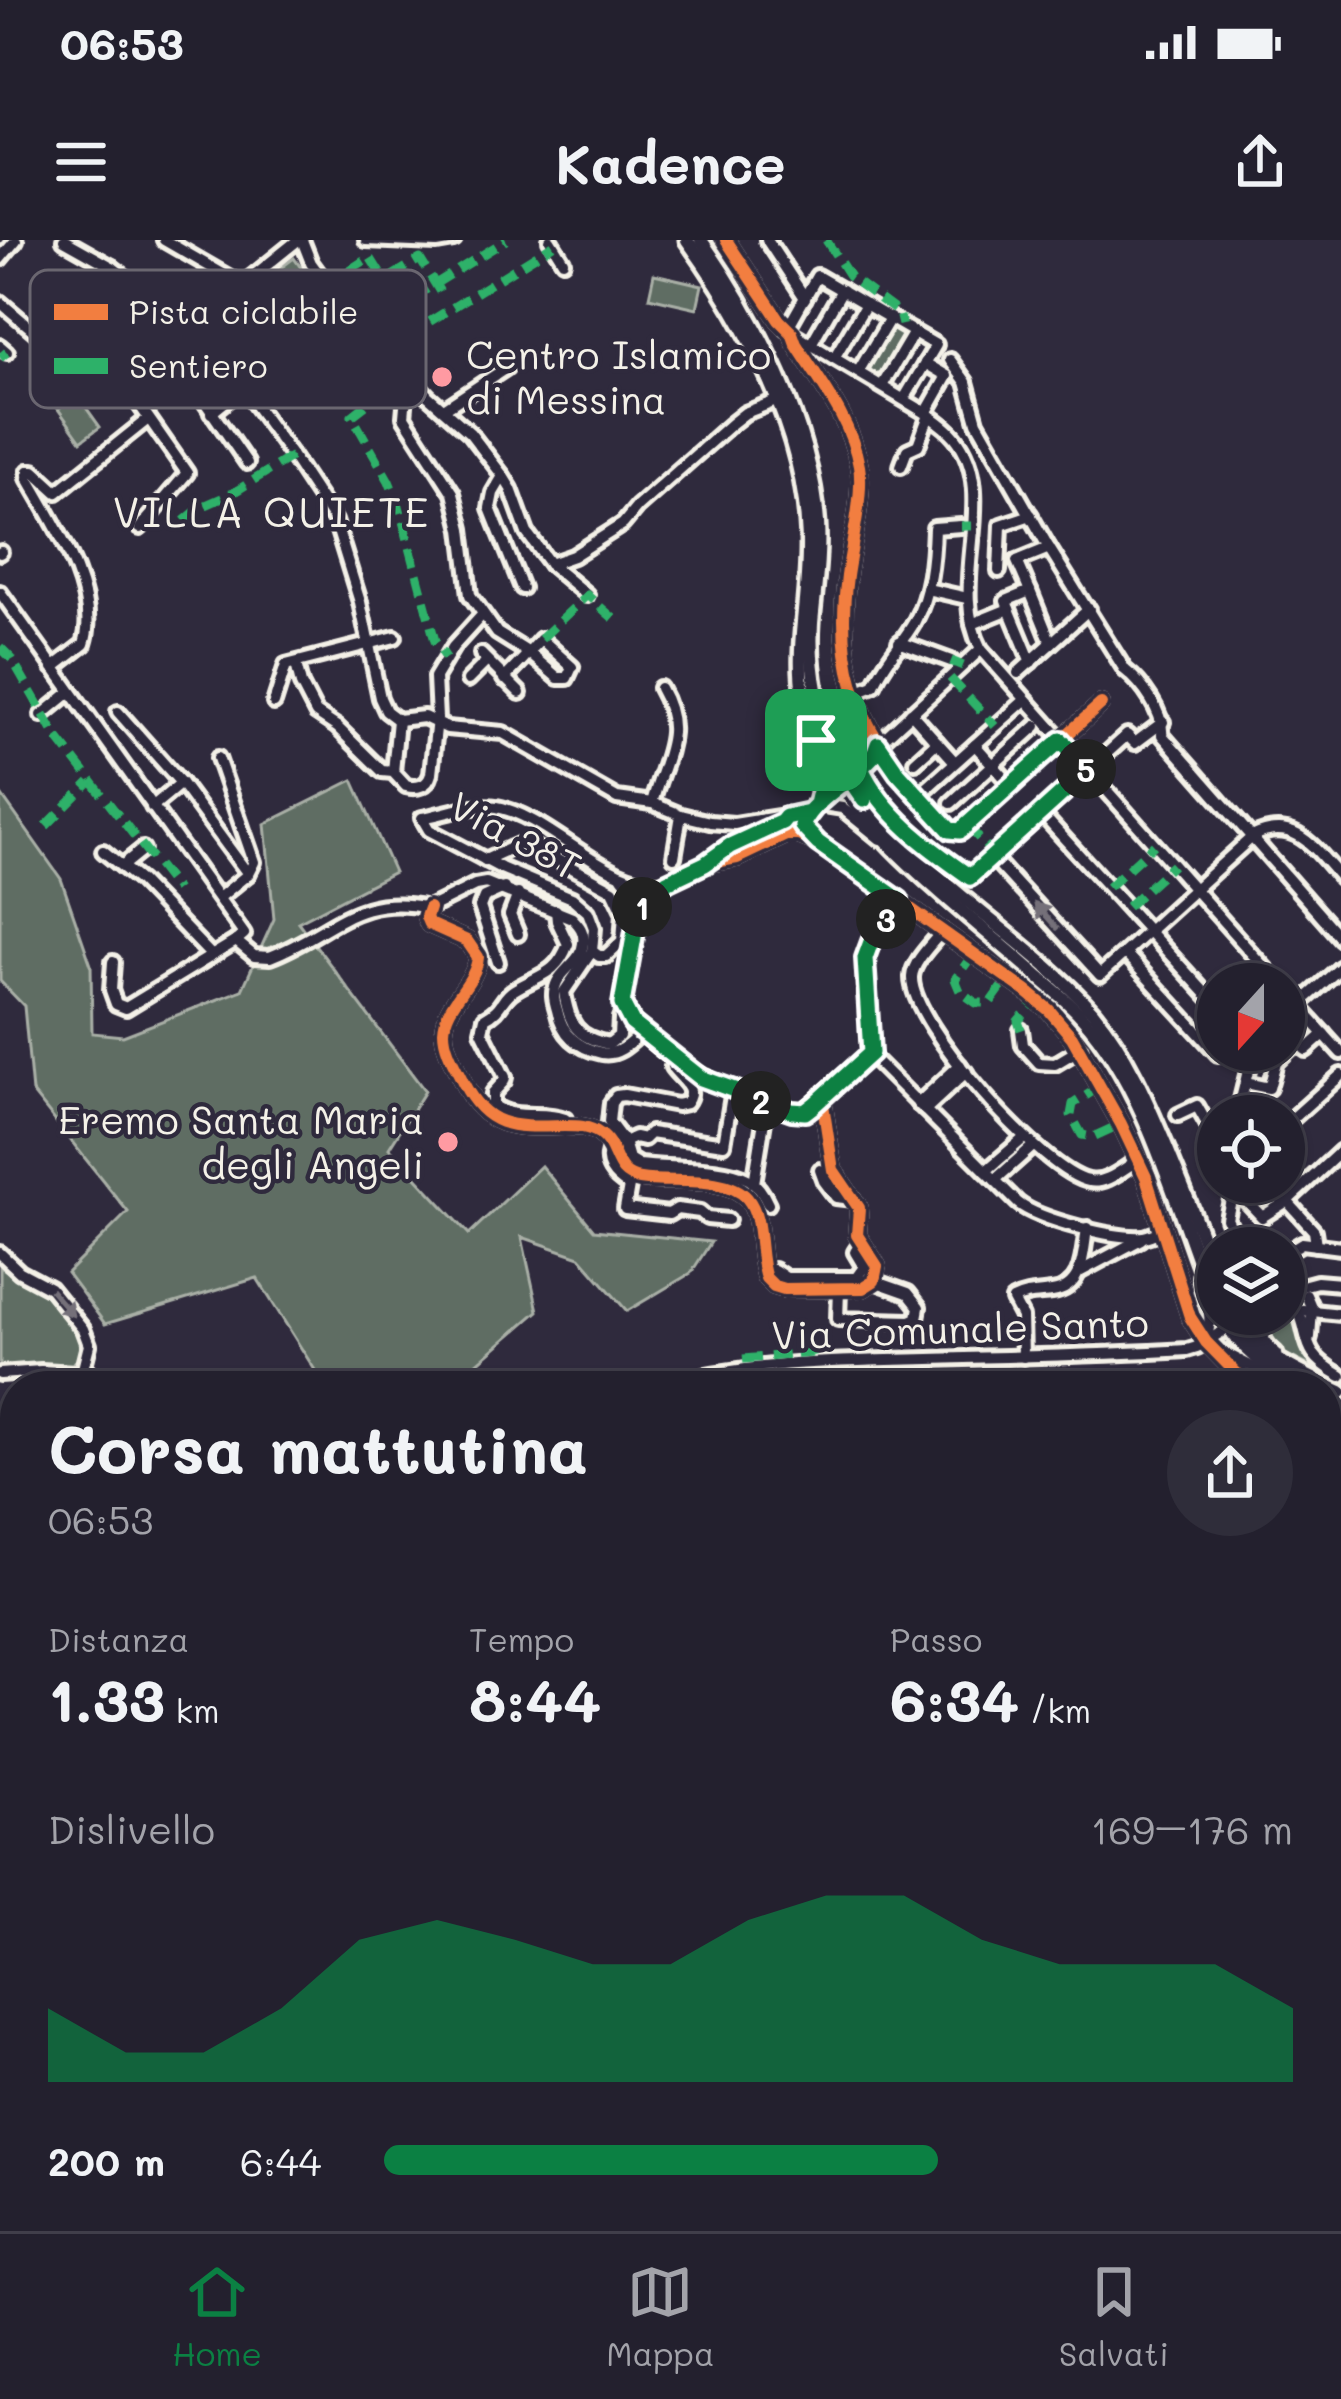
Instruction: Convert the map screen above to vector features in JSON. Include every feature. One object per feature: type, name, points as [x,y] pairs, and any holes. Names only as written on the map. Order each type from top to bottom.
[{"type":"main road","points":[[687,240],[736,315],[796,457],[806,505],[808,556],[799,665],[816,740],[844,782],[901,841],[1100,1022],[1148,1104],[1198,1227]]},
{"type":"main road","points":[[700,240],[735,290],[759,336],[806,454],[818,528],[812,664],[819,704],[855,806],[893,848],[1091,1028],[1138,1109],[1197,1254]]},
{"type":"main road","points":[[1251,1335],[1258,1362],[1275,1371]]},
{"type":"main road","points":[[1253,1335],[1257,1346],[1292,1371]]},
{"type":"street","points":[[2,254],[16,240]]},
{"type":"street","points":[[64,240],[116,270]]},
{"type":"street","points":[[164,240],[216,270]]},
{"type":"street","points":[[261,270],[300,240],[315,270]]},
{"type":"street","points":[[366,240],[454,240]]},
{"type":"street","points":[[725,240],[790,331],[854,443],[860,483],[843,613],[846,656],[878,744],[919,795],[950,830],[960,831],[1101,704]]},
{"type":"street","points":[[766,240],[805,298]]},
{"type":"street","points":[[555,242],[563,261]]},
{"type":"street","points":[[105,270],[112,267]]},
{"type":"street","points":[[790,331],[818,276],[936,345],[904,399]]},
{"type":"street","points":[[811,344],[842,290]]},
{"type":"street","points":[[0,302],[30,328]]},
{"type":"street","points":[[834,358],[866,304]]},
{"type":"street","points":[[858,372],[890,318]]},
{"type":"street","points":[[790,331],[953,434],[973,475],[968,598],[981,649],[1259,963]]},
{"type":"street","points":[[883,386],[914,332]]},
{"type":"street","points":[[950,360],[966,382],[972,412],[988,442],[1125,670],[1163,722],[1162,735],[1341,939]]},
{"type":"street","points":[[901,466],[908,450],[918,445],[947,376],[925,363]]},
{"type":"street","points":[[443,409],[506,368]]},
{"type":"street","points":[[426,394],[470,434],[503,476],[527,533],[550,564],[587,595]]},
{"type":"street","points":[[550,564],[573,556],[623,524],[731,424],[776,401]]},
{"type":"street","points":[[140,528],[187,473],[141,408]]},
{"type":"street","points":[[208,408],[248,463]]},
{"type":"street","points":[[211,412],[216,408]]},
{"type":"street","points":[[257,408],[335,521],[360,602],[380,698],[398,720],[424,718],[447,728],[503,733],[617,798],[722,824],[795,821],[842,808],[893,848]]},
{"type":"street","points":[[405,408],[404,417],[453,493],[468,589],[482,615],[504,638],[529,652],[558,678],[567,678],[571,664],[541,638],[529,652],[504,679]]},
{"type":"street","points":[[53,668],[84,644],[88,619],[76,568],[28,478],[29,471],[56,492],[148,419]]},
{"type":"street","points":[[965,454],[988,442]]},
{"type":"street","points":[[503,476],[493,493],[491,515],[522,588]]},
{"type":"street","points":[[999,572],[1001,525],[1030,515]]},
{"type":"street","points":[[856,692],[874,685],[915,620],[927,589],[934,528],[961,526]]},
{"type":"street","points":[[1049,548],[1017,561],[1051,643]]},
{"type":"street","points":[[927,589],[968,598]]},
{"type":"street","points":[[1030,591],[1006,601],[1031,662]]},
{"type":"street","points":[[0,592],[244,934],[126,1008],[116,1004],[111,990],[113,962]]},
{"type":"street","points":[[972,624],[1009,609]]},
{"type":"street","points":[[1018,673],[1088,609]]},
{"type":"street","points":[[398,720],[393,772],[401,783],[418,787],[428,781],[436,723],[435,677],[482,615]]},
{"type":"street","points":[[812,624],[823,701],[840,752],[849,761],[866,763]]},
{"type":"street","points":[[274,704],[286,665],[395,638]]},
{"type":"street","points":[[899,642],[951,661]]},
{"type":"street","points":[[485,860],[530,844],[610,887],[623,909],[622,941],[606,956],[592,951],[564,992],[572,1025],[609,1044],[619,1036],[637,920],[649,897],[667,882],[705,864],[736,858],[795,821],[866,763],[878,744],[981,649]]},
{"type":"street","points":[[468,680],[484,658],[520,693]]},
{"type":"street","points":[[296,664],[316,713],[382,771],[393,772]]},
{"type":"street","points":[[652,803],[674,724],[660,688]]},
{"type":"street","points":[[42,716],[70,692]]},
{"type":"street","points":[[919,795],[1025,700]]},
{"type":"street","points":[[118,712],[181,783],[248,874]]},
{"type":"street","points":[[911,713],[956,762]]},
{"type":"street","points":[[866,763],[870,787],[916,839],[970,877],[1127,735],[1135,743],[1163,722]]},
{"type":"street","points":[[951,802],[1036,726]]},
{"type":"street","points":[[795,821],[824,775],[816,740]]},
{"type":"street","points":[[915,762],[937,742]]},
{"type":"street","points":[[975,745],[1011,785]]},
{"type":"street","points":[[218,758],[254,862],[248,874],[219,898]]},
{"type":"street","points":[[864,800],[866,763]]},
{"type":"street","points":[[152,807],[181,783]]},
{"type":"street","name":"Via 38T","points":[[592,951],[594,928],[583,907],[429,830],[422,818],[498,807],[617,872]]},
{"type":"street","points":[[1040,813],[1197,983]]},
{"type":"street","points":[[674,857],[681,815]]},
{"type":"street","points":[[916,839],[940,819]]},
{"type":"street","points":[[795,821],[818,843],[1037,999],[1064,1026],[1081,1049],[1138,1160],[1190,1317],[1206,1342],[1258,1371]]},
{"type":"street","points":[[992,857],[1100,975],[1252,837],[1266,831],[1300,834],[1341,878]]},
{"type":"street","points":[[122,866],[143,849]]},
{"type":"street","points":[[103,851],[140,881],[211,955]]},
{"type":"street","points":[[617,872],[642,883],[667,882]]},
{"type":"street","points":[[617,872],[634,894],[637,920]]},
{"type":"street","points":[[236,941],[254,956],[270,957],[373,905],[429,908],[480,883],[491,883],[556,910],[580,927],[584,938],[580,953],[554,990],[562,1030],[606,1054],[643,1032]]},
{"type":"street","points":[[498,962],[480,907],[484,896],[504,888]]},
{"type":"street","points":[[518,894],[510,915],[518,934]]},
{"type":"street","points":[[899,900],[865,958],[871,1053],[1031,1213],[1144,1237]]},
{"type":"street","points":[[429,908],[429,924],[467,941],[478,957],[448,1013],[444,1034],[474,1102],[507,1124],[592,1130],[618,1144]]},
{"type":"street","points":[[556,910],[568,944],[565,952],[545,976],[509,992],[497,1012],[485,1018],[482,1031],[505,1077],[493,1093],[493,1105],[516,1116],[563,1116],[566,1126]]},
{"type":"street","points":[[942,931],[912,978],[934,1029],[963,1069],[1029,1142],[1077,1176],[1090,1181],[1106,1179],[1138,1160]]},
{"type":"street","points":[[1125,952],[1197,1032]]},
{"type":"street","points":[[1305,1000],[1341,967]]},
{"type":"street","points":[[624,1010],[643,1032],[701,1078],[792,1111],[805,1112],[871,1053]]},
{"type":"street","points":[[1305,1014],[1341,1053]]},
{"type":"street","points":[[1021,1030],[1023,1045],[1039,1063],[1055,1064],[1081,1049]]},
{"type":"street","points":[[1305,1049],[1324,1034]]},
{"type":"street","points":[[676,1059],[672,1067],[691,1088],[691,1096],[677,1105],[616,1096],[609,1122],[618,1144],[639,1166],[722,1172],[754,1183],[768,1204]]},
{"type":"street","points":[[921,1107],[963,1069]]},
{"type":"street","points":[[1242,1095],[1248,1071]]},
{"type":"street","points":[[1245,1083],[1268,1088],[1273,1071]]},
{"type":"street","points":[[1305,1107],[1341,1075]]},
{"type":"street","points":[[728,1220],[677,1209],[669,1214],[625,1209],[629,1186],[616,1176],[607,1155],[618,1144],[650,1133],[724,1144],[733,1090]]},
{"type":"street","points":[[618,1144],[619,1167],[633,1178],[724,1185],[744,1194],[754,1210],[764,1273],[774,1286],[790,1290],[862,1288],[874,1281],[875,1261],[857,1235],[860,1212],[833,1170],[822,1098]]},
{"type":"street","points":[[754,1183],[767,1103]]},
{"type":"street","points":[[1178,1115],[1197,1106]]},
{"type":"street","points":[[990,1176],[1029,1142]]},
{"type":"street","points":[[1305,1184],[1341,1151]]},
{"type":"street","points":[[820,1170],[836,1197],[853,1199]]},
{"type":"street","points":[[1250,1203],[1262,1217],[1284,1203]]},
{"type":"street","points":[[1289,1203],[1314,1231],[1316,1244]]},
{"type":"street","points":[[1077,1275],[1082,1227]]},
{"type":"street","points":[[1023,1357],[1022,1317],[1013,1300],[1025,1294],[1060,1292],[1077,1275],[1162,1231]]},
{"type":"street","points":[[774,1270],[791,1279],[856,1278],[864,1267],[855,1252],[861,1243]]},
{"type":"street","points":[[1305,1243],[1341,1248]]},
{"type":"street","points":[[0,1253],[20,1272],[50,1288],[83,1329],[89,1345],[82,1371]]},
{"type":"street","points":[[838,1289],[838,1318],[917,1318],[919,1307],[912,1296],[874,1281]]},
{"type":"street","points":[[1305,1288],[1316,1282],[1341,1284]]},
{"type":"street","points":[[1305,1306],[1341,1314]]},
{"type":"street","points":[[1310,1352],[1312,1311]]},
{"type":"street","points":[[1206,1342],[1208,1335]]},
{"type":"street","points":[[1206,1342],[1218,1335]]},
{"type":"street","points":[[1264,1335],[1269,1347],[1301,1371]]},
{"type":"street","points":[[1304,1335],[1310,1352],[1333,1371]]},
{"type":"street","name":"Via Comunale Santo","points":[[740,1371],[797,1361],[1187,1350],[1206,1342],[1236,1371]]},
{"type":"green space","points":[[294,258],[303,270],[278,270]]},
{"type":"green space","points":[[654,274],[702,285],[697,308],[649,297]]},
{"type":"green space","points":[[890,318],[914,332],[882,386],[858,372]]},
{"type":"green space","points":[[86,408],[100,427],[81,441],[58,409]]},
{"type":"green space","points":[[353,780],[394,872],[298,922],[425,1091],[389,1148],[469,1234],[541,1166],[594,1230],[711,1242],[691,1273],[627,1311],[580,1257],[522,1237],[538,1311],[468,1371],[316,1371],[257,1278],[105,1324],[67,1273],[128,1212],[32,1092],[24,1006],[0,981],[0,793],[61,879],[91,965],[92,1033],[123,1036],[242,990],[274,919],[265,824]]},
{"type":"green space","points":[[0,1267],[52,1297],[82,1336],[81,1356],[69,1367],[0,1369]]},
{"type":"green space","points":[[1267,1335],[1299,1335],[1304,1354],[1318,1370],[1278,1350]]},
{"type":"marked path","points":[[426,290],[506,240]]},
{"type":"marked path","points":[[826,240],[850,277],[899,313],[902,325]]},
{"type":"marked path","points":[[426,324],[553,245]]},
{"type":"marked path","points":[[350,270],[370,257],[378,270]]},
{"type":"marked path","points":[[402,270],[420,259],[443,297]]},
{"type":"marked path","points":[[0,358],[7,352]]},
{"type":"marked path","points":[[362,408],[352,416],[399,506],[435,641],[446,658]]},
{"type":"marked path","points":[[184,521],[292,456]]},
{"type":"marked path","points":[[961,526],[972,526]]},
{"type":"marked path","points":[[541,639],[587,595],[614,619]]},
{"type":"marked path","points":[[0,647],[12,659],[56,736],[177,890]]},
{"type":"marked path","points":[[951,661],[963,666]]},
{"type":"marked path","points":[[950,678],[995,726]]},
{"type":"marked path","points":[[46,826],[90,782]]},
{"type":"marked path","points":[[967,825],[994,855]]},
{"type":"marked path","points":[[1108,887],[1154,845]]},
{"type":"marked path","points":[[1127,907],[1173,865]]},
{"type":"marked path","points":[[974,953],[955,979],[960,991],[976,1003],[990,1003],[1008,978]]},
{"type":"marked path","points":[[1021,1030],[1018,1021],[1037,999]]},
{"type":"marked path","points":[[1101,1086],[1073,1104],[1071,1115],[1082,1135],[1093,1137],[1121,1124]]},
{"type":"marked path","points":[[743,1359],[812,1353],[813,1361]]},
{"type":"cycle path","points":[[726,240],[792,333],[842,417],[855,449],[860,490],[847,576],[846,654],[864,716],[900,772],[950,830],[960,831],[1101,704]]},
{"type":"cycle path","points":[[705,864],[737,858],[786,835],[818,843],[1049,1010],[1072,1037],[1146,1177],[1190,1317],[1234,1371]]},
{"type":"cycle path","points":[[429,908],[429,924],[467,941],[478,957],[472,976],[449,1011],[444,1031],[454,1064],[482,1110],[505,1123],[592,1129],[606,1140],[625,1172],[640,1179],[712,1183],[738,1190],[756,1216],[766,1278],[784,1289],[863,1288],[874,1281],[877,1266],[857,1235],[859,1208],[833,1170],[822,1098]]},
{"type":"place","name":"Centro Islamico di Messina","points":[[442,377]]},
{"type":"place","name":"Eremo Santa Maria degli Angeli","points":[[448,1142]]},
{"type":"district","name":"VILLA QUIETE","points":[[272,513]]},
{"type":"route","points":[[816,740],[824,780],[817,804],[809,812],[786,817],[730,846],[649,897],[637,920],[622,997],[632,1023],[695,1074],[799,1112],[814,1105],[871,1053],[866,951],[899,900],[818,843],[802,826],[809,812],[817,804],[840,785],[849,778],[853,775],[861,768],[870,787],[916,839],[970,877],[1088,770],[1061,740],[960,831],[950,830],[878,744],[861,768],[864,800],[849,778],[840,785],[816,740]]}]
